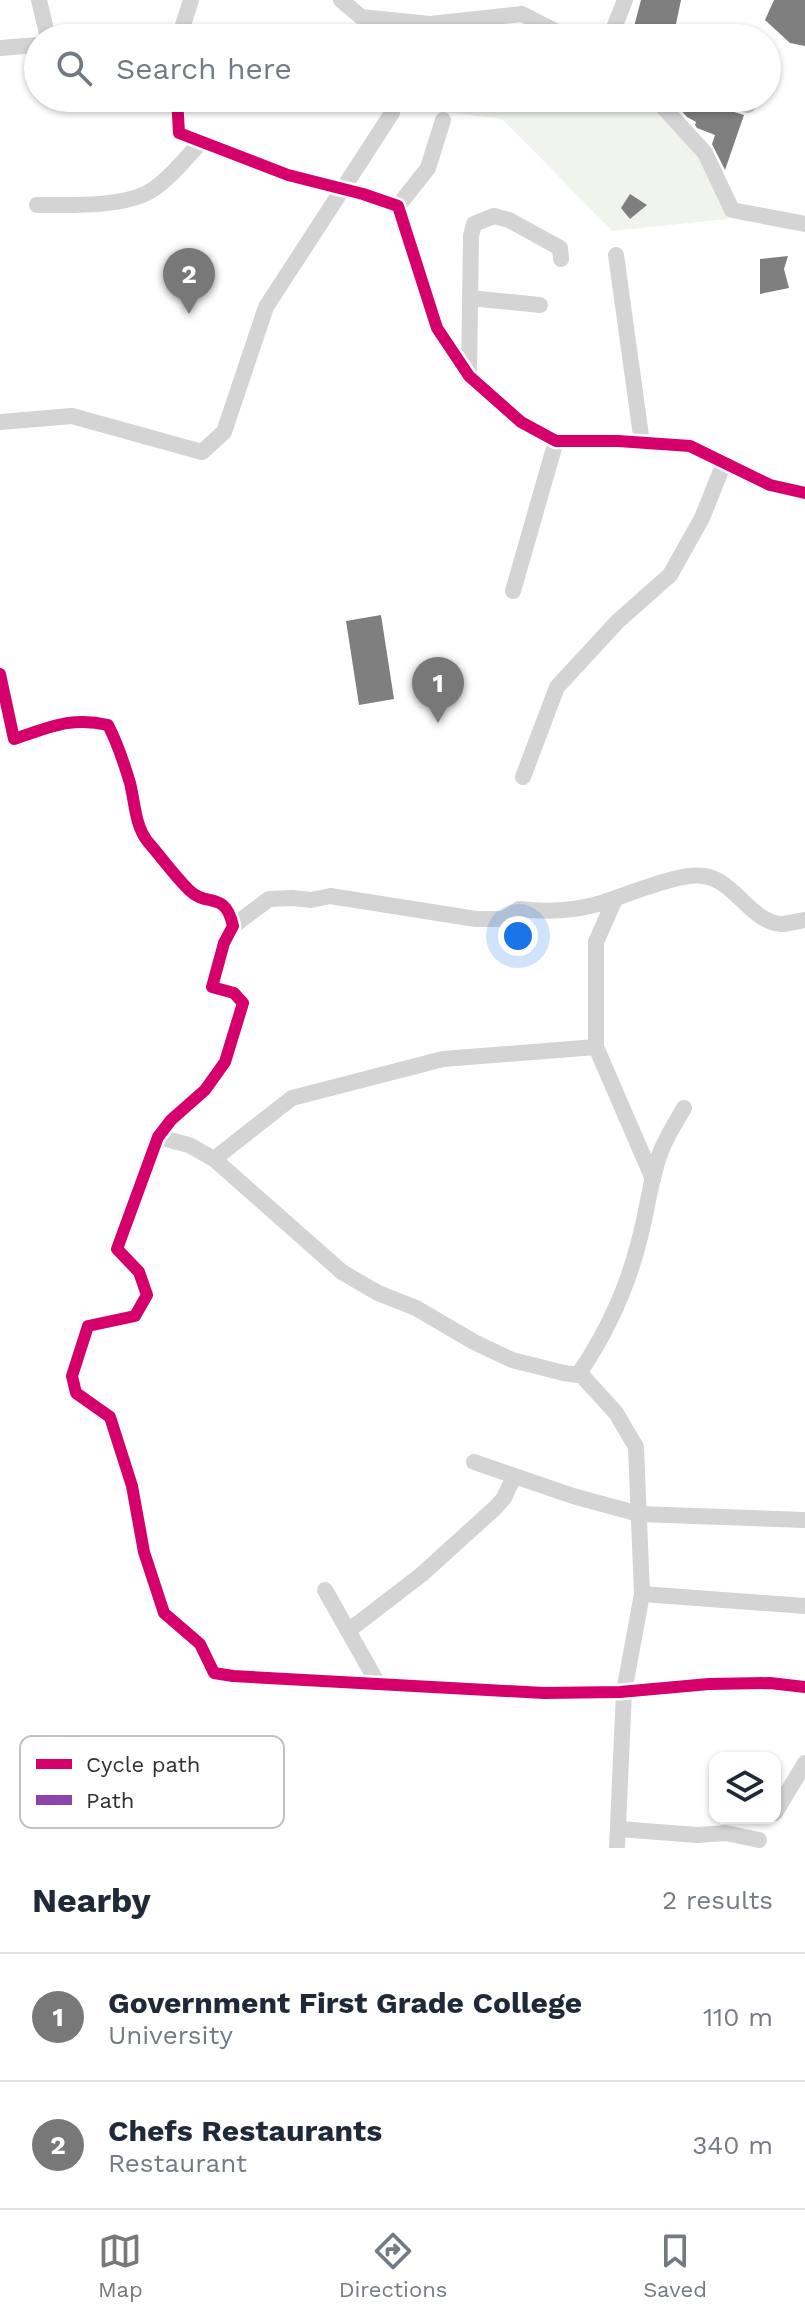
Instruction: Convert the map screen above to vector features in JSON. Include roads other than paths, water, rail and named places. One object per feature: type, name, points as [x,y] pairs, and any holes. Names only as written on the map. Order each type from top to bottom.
[{"type":"street","points":[[39,0],[45,24]]},
{"type":"street","points":[[183,24],[191,0]]},
{"type":"street","points":[[341,0],[361,17],[430,24],[522,14],[542,24]]},
{"type":"street","points":[[616,24],[625,0]]},
{"type":"street","points":[[0,48],[24,46]]},
{"type":"street","points":[[178,112],[179,133],[200,143],[288,175],[398,206]]},
{"type":"street","points":[[670,112],[705,153],[732,210],[805,224]]},
{"type":"street","points":[[0,422],[72,416],[202,452],[224,432],[266,307],[392,113]]},
{"type":"street","points":[[398,206],[428,168],[443,120]]},
{"type":"street","points":[[37,205],[86,205],[137,198],[156,188],[200,143]]},
{"type":"street","points":[[398,206],[437,328],[469,376],[521,422],[556,441],[690,446],[770,485],[805,493]]},
{"type":"street","points":[[469,376],[471,236],[474,224],[494,216],[519,224],[560,248],[561,259]]},
{"type":"street","points":[[616,255],[642,443]]},
{"type":"street","points":[[470,298],[540,305]]},
{"type":"street","points":[[513,591],[556,441]]},
{"type":"street","points":[[523,777],[557,687],[618,621],[670,575],[702,518],[724,463]]},
{"type":"street","points":[[0,674],[14,739],[64,722],[89,720],[108,725],[119,746],[137,819],[145,837],[191,893],[225,906],[233,926]]},
{"type":"street","points":[[805,920],[781,924],[763,919],[723,883],[704,876],[681,877],[594,905],[546,912],[519,909],[504,919],[476,919],[330,896],[311,900],[269,899],[233,926],[224,943],[212,987],[234,993],[243,1003],[225,1062],[205,1090],[171,1120],[158,1137],[117,1249],[139,1272],[147,1295],[135,1316],[88,1326],[72,1376],[76,1393],[110,1417],[132,1486],[144,1552],[164,1613],[200,1644],[214,1673],[544,1693],[624,1692],[709,1684],[770,1683],[805,1687]]},
{"type":"street","points":[[615,899],[596,942],[596,1047],[653,1179]]},
{"type":"street","points":[[214,1159],[292,1098],[443,1059],[596,1047]]},
{"type":"street","points":[[158,1137],[189,1145],[214,1159],[342,1272],[378,1293],[416,1308],[512,1360],[578,1375],[619,1303],[640,1241],[663,1146],[684,1108]]},
{"type":"street","points":[[580,1371],[616,1413],[636,1447],[642,1594],[624,1692],[617,1848]]},
{"type":"street","points":[[474,1462],[573,1496],[639,1514],[805,1520]]},
{"type":"street","points":[[348,1631],[421,1575],[495,1508],[504,1498],[514,1476]]},
{"type":"street","points":[[325,1590],[377,1682]]},
{"type":"street","points":[[642,1594],[805,1606]]},
{"type":"street","points":[[781,1804],[805,1763]]},
{"type":"street","points":[[619,1829],[697,1835],[726,1833],[757,1844],[769,1824]]},
{"type":"place","name":"Chefs Restaurants","points":[[189,314]]},
{"type":"place","name":"Government First Grade College","points":[[438,723]]}]
